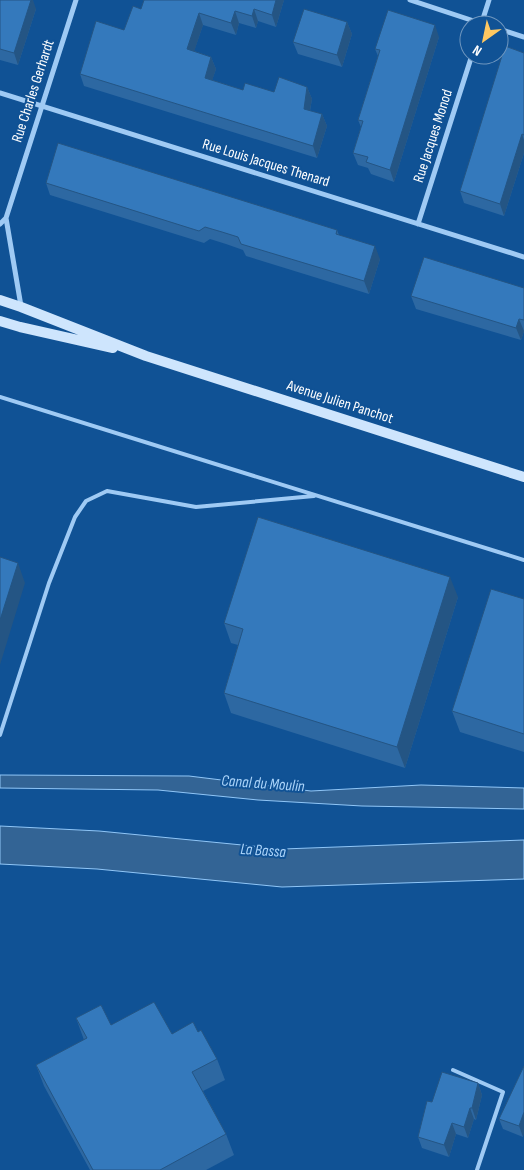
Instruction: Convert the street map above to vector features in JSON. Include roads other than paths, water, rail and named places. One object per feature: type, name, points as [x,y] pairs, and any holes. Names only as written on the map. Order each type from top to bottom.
[{"type":"main road","name":"Avenue Julien Panchot","points":[[0,300],[146,356],[524,477]]},
{"type":"main road","name":"Avenue Julien Panchot","points":[[0,321],[146,356]]},
{"type":"street","name":"Rue Charles Gerhardt","points":[[6,218],[76,0]]},
{"type":"street","points":[[410,0],[459,17]]},
{"type":"street","points":[[486,15],[490,0]]},
{"type":"street","points":[[509,32],[524,37]]},
{"type":"street","name":"Rue Jacques Monod","points":[[418,224],[469,65]]},
{"type":"street","name":"Rue Louis Jacques Thenard","points":[[0,93],[524,257]]},
{"type":"street","points":[[0,224],[6,218]]},
{"type":"street","points":[[6,218],[21,307]]},
{"type":"lane","points":[[0,397],[524,560]]},
{"type":"lane","points":[[0,735],[49,583],[75,517],[86,501],[108,491],[196,507],[316,496]]},
{"type":"lane","points":[[453,1070],[503,1092],[477,1170]]},
{"type":"water","points":[[0,775],[189,776],[311,791],[421,785],[524,788],[524,809],[362,806],[258,800],[158,790],[0,788]]},
{"type":"water","name":"La Bassa","points":[[0,826],[99,831],[283,849],[524,840],[524,879],[282,887],[97,869],[0,864]]},
{"type":"water label","name":"Canal du Moulin","points":[[263,784]]}]
